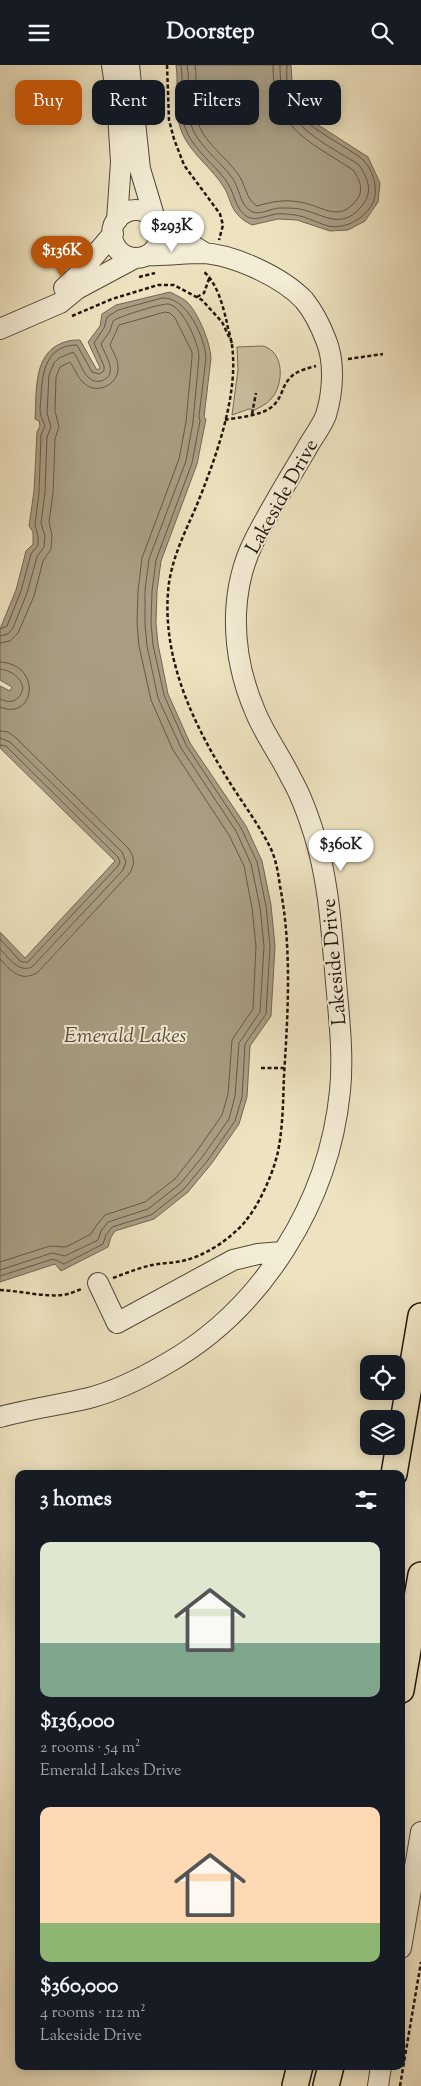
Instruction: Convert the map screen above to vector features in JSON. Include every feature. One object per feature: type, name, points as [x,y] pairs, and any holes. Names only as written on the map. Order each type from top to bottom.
[{"type":"main road","points":[[395,1470],[421,1315]]},
{"type":"main road","points":[[405,1666],[421,1575]]},
{"type":"main road","points":[[295,2086],[299,2070]]},
{"type":"main road","points":[[326,2086],[330,2070]]},
{"type":"street","points":[[112,65],[117,98],[121,163],[113,241],[121,252],[138,263]]},
{"type":"street","points":[[0,329],[60,303],[77,289],[138,263],[153,252],[159,240],[156,222],[140,169],[129,65]]},
{"type":"street","points":[[0,314],[33,305],[66,286],[78,275],[128,211],[140,209],[150,213],[156,222]]},
{"type":"street","name":"Lakeside Drive","points":[[156,222],[205,258]]},
{"type":"street","name":"Lakeside Drive","points":[[0,1417],[94,1397],[137,1379],[169,1363],[226,1320],[256,1289],[282,1252],[312,1199],[324,1170],[330,1147],[340,1090],[340,1035],[332,937],[321,859],[294,782],[256,714],[248,691],[236,637],[236,613],[243,567],[254,541],[325,416],[330,392],[331,362],[328,345],[319,324],[304,301],[281,282],[249,265],[205,258],[138,263]]},
{"type":"street","points":[[98,1283],[116,1323],[233,1260],[258,1254],[282,1252]]},
{"type":"street","points":[[405,1934],[415,1898],[421,1832]]},
{"type":"street","points":[[378,2086],[381,2070]]},
{"type":"path","points":[[167,65],[169,120],[174,139],[184,165],[220,214],[223,225],[205,258],[210,277],[204,293],[197,297]]},
{"type":"path","points":[[205,258],[210,277]]},
{"type":"path","points":[[138,263],[147,276],[163,269]]},
{"type":"path","points":[[70,308],[72,317],[112,299],[166,284],[174,285],[202,300],[222,322],[232,343]]},
{"type":"path","points":[[225,420],[265,411],[280,397],[290,377],[296,372],[331,362],[383,354]]},
{"type":"path","points":[[252,414],[256,393]]},
{"type":"path","points":[[0,1291],[65,1295],[152,1265],[190,1259],[216,1246],[244,1223],[264,1188],[276,1157],[281,1131],[287,1026]]},
{"type":"path","points":[[260,1068],[284,1068]]},
{"type":"path","points":[[405,2056],[421,1962]]},
{"type":"path","points":[[400,2086],[403,2070]]},
{"type":"shaded area","points":[[263,346],[270,349],[279,362],[280,378],[275,393],[268,402],[255,410],[249,409],[232,415],[238,370],[237,347]]},
{"type":"water","points":[[176,65],[291,65],[292,80],[269,80],[269,125],[318,125],[368,157],[380,183],[378,202],[365,221],[348,230],[330,231],[297,220],[278,219],[252,225],[242,219],[235,211],[223,186],[186,141],[180,125],[259,125],[259,80],[177,79]]},
{"type":"water","name":"Emerald Lakes","points":[[170,292],[186,301],[194,310],[207,338],[211,358],[204,417],[206,419],[197,464],[161,561],[157,591],[156,623],[158,644],[168,694],[190,743],[246,826],[262,861],[271,905],[275,946],[271,1016],[250,1046],[247,1097],[239,1124],[212,1163],[188,1192],[154,1219],[115,1231],[108,1247],[61,1271],[55,1264],[0,1282],[0,932],[25,958],[115,861],[0,748],[0,686],[10,691],[12,687],[0,680],[0,629],[16,590],[26,551],[33,544],[33,532],[29,526],[34,491],[37,432],[40,426],[39,421],[35,419],[37,384],[42,362],[48,353],[56,346],[68,341],[80,340],[97,370],[100,368],[88,342],[100,326],[102,314],[116,305]]}]
